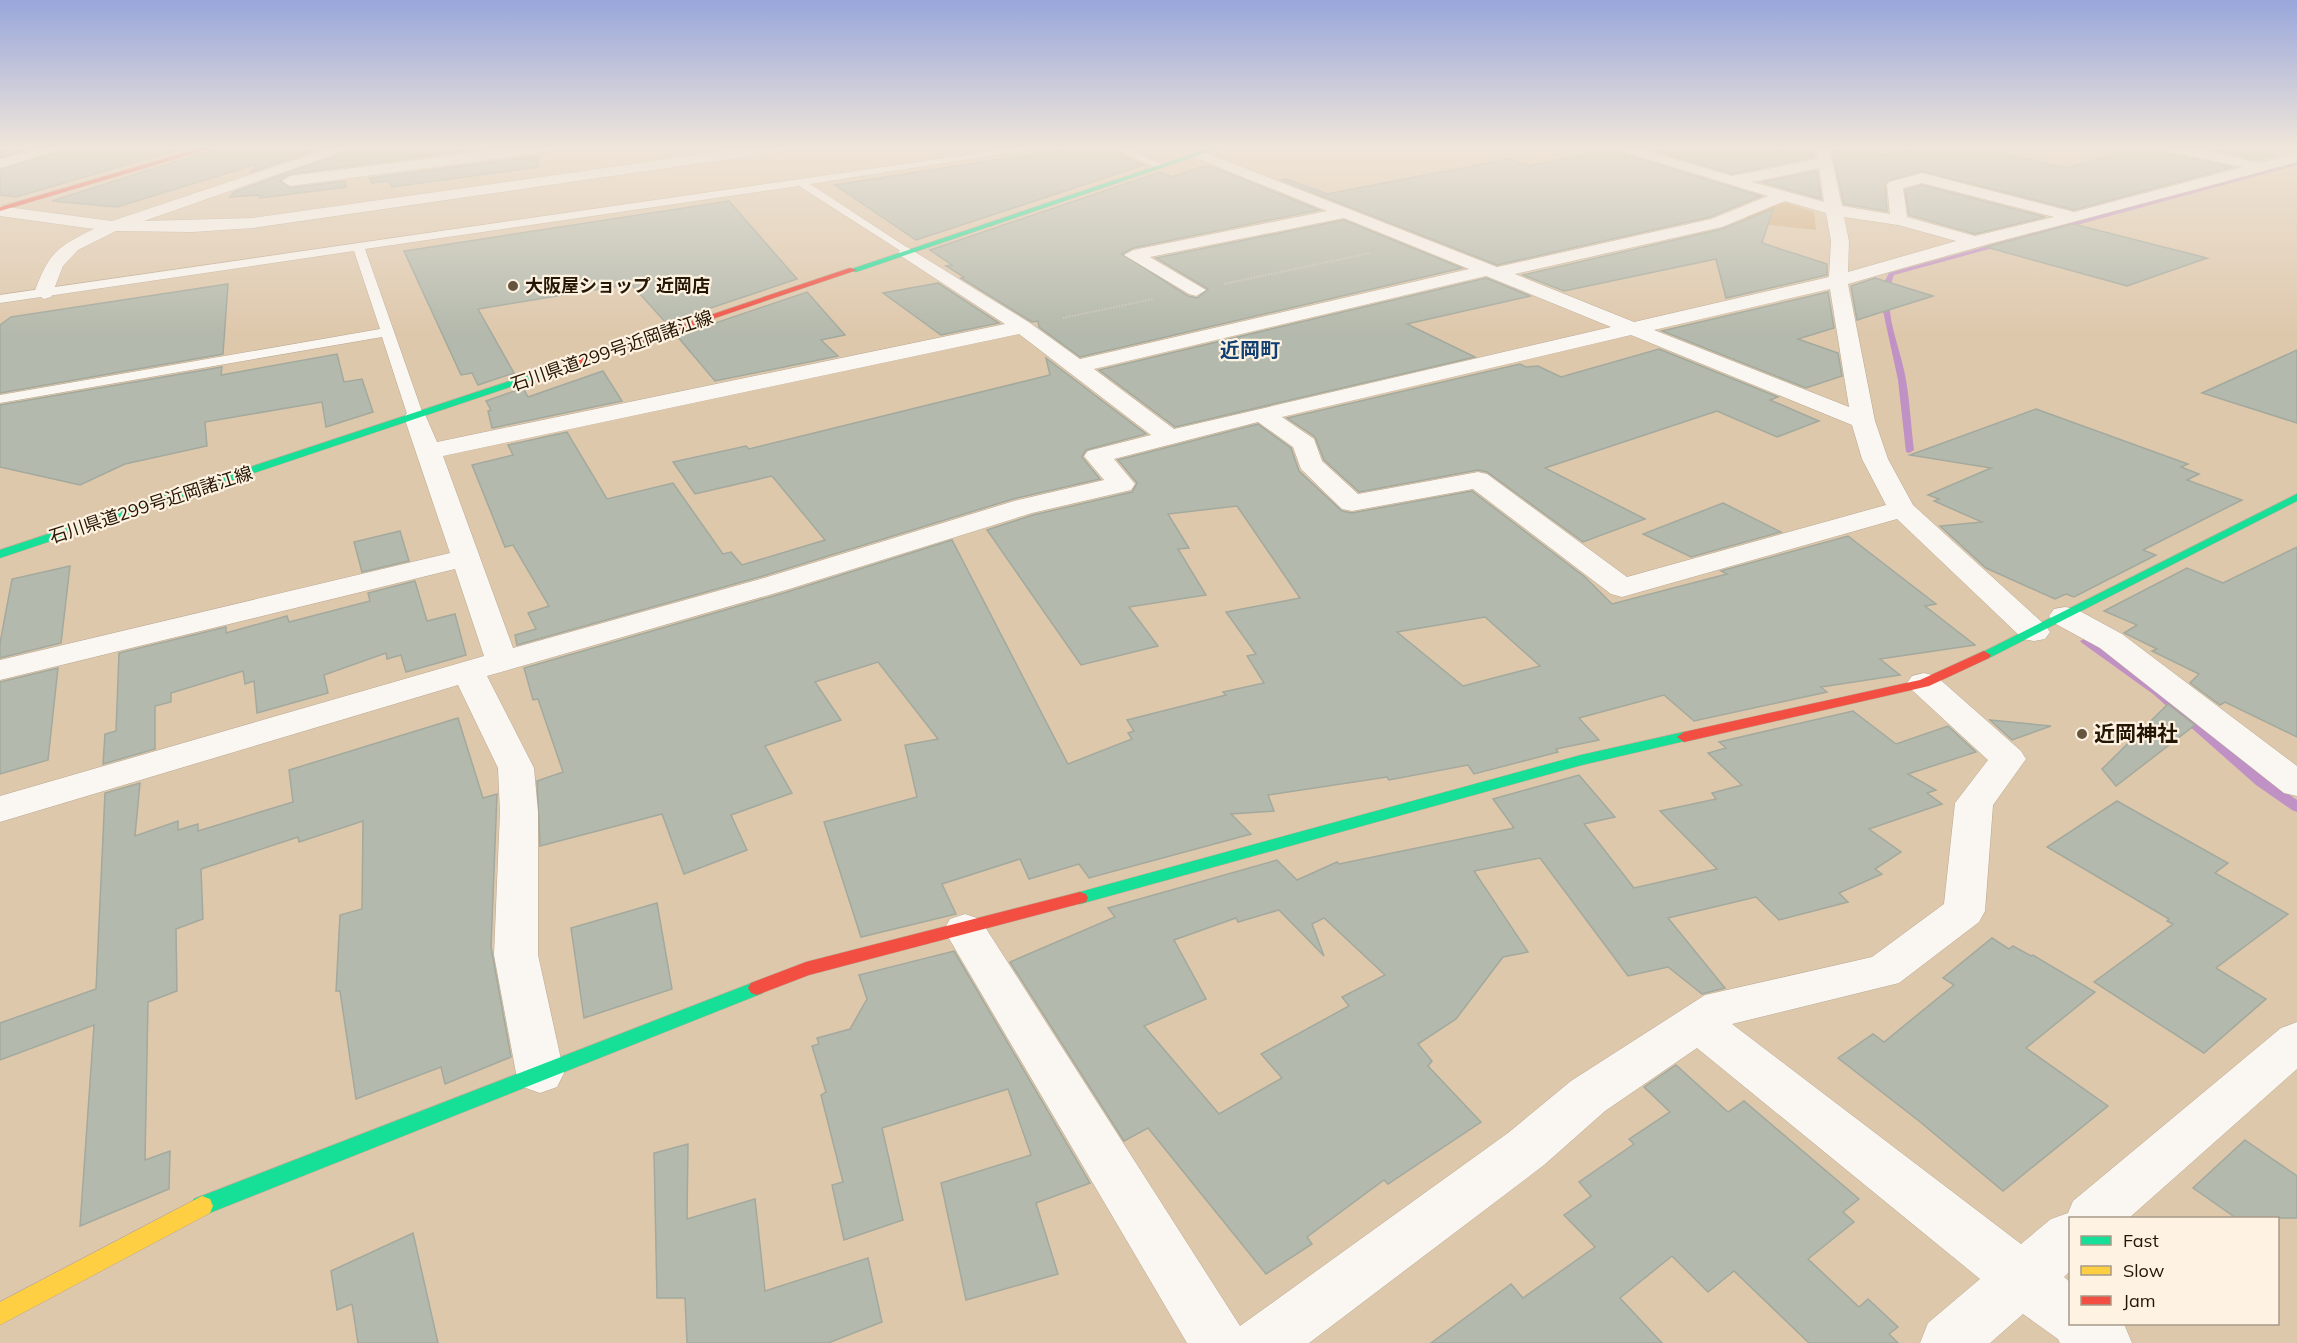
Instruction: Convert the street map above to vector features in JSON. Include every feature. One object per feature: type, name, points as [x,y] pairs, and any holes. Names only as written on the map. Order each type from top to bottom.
[{"type":"street","points":[[44,293],[54,264],[72,246],[113,226],[165,209]]},
{"type":"street","points":[[0,210],[113,226],[192,227],[253,223],[355,209]]},
{"type":"street","name":"石川県道299号近岡諸江線","points":[[0,554],[1034,209]]},
{"type":"street","points":[[1334,209],[1863,421]]},
{"type":"street","points":[[1076,367],[1716,223],[1752,209]]},
{"type":"street","points":[[1829,209],[1899,220],[1975,241]]},
{"type":"street","points":[[1898,209],[1899,220]]},
{"type":"street","points":[[2043,209],[2072,216]]},
{"type":"street","points":[[0,809],[485,666],[775,584],[1024,507],[1122,484],[1097,456],[1262,414],[1838,281],[1975,241],[2104,209]]},
{"type":"street","points":[[1834,210],[1840,241],[1838,281],[1863,421],[1875,459],[1902,509],[2034,632]]},
{"type":"street","points":[[1196,290],[1133,255],[1345,213]]},
{"type":"street","points":[[907,252],[1023,327],[1169,436]]},
{"type":"street","points":[[428,452],[1023,327]]},
{"type":"street","points":[[1262,414],[1305,444],[1310,464],[1352,503],[1478,480],[1622,588],[1902,509]]},
{"type":"street","points":[[416,417],[465,558],[485,666],[516,768],[519,812],[516,955],[540,1073]]},
{"type":"street","points":[[0,1314],[186,1212],[806,969],[965,930],[1581,760],[1924,682],[2034,632],[2297,497]]},
{"type":"street","points":[[0,670],[465,558]]},
{"type":"street","points":[[2065,616],[2111,641],[2297,784]]},
{"type":"street","points":[[1262,1343],[1526,1149],[1588,1096],[1721,1008],[1884,970],[1964,911],[1974,803],[2008,759],[1924,682]]},
{"type":"street","points":[[965,930],[1219,1343]]},
{"type":"street","points":[[1698,1023],[2069,1315]]},
{"type":"street","points":[[2093,1217],[2297,1041]]},
{"type":"street","points":[[1948,1343],[2069,1238]]},
{"type":"street","points":[[2082,1325],[2104,1343]]},
{"type":"lane","points":[[0,299],[627,209]]},
{"type":"lane","points":[[841,209],[907,252]]},
{"type":"lane","points":[[359,248],[385,332],[416,417]]},
{"type":"lane","points":[[0,399],[385,332]]},
{"type":"shaded area","points":[[1761,209],[1804,209],[1814,212],[1816,230],[1770,225],[1744,217]]},
{"type":"building","name":"大阪屋ショップ 近岡店","points":[[679,209],[736,209],[797,279],[666,323],[631,284],[478,309],[514,373],[478,385],[472,373],[461,375],[404,251]]},
{"type":"building","points":[[870,209],[1011,209],[916,240]]},
{"type":"building","points":[[1052,209],[1316,209],[1319,210],[1133,248],[1122,254],[1188,296],[1197,298],[1208,289],[1156,258],[1344,220],[1462,268],[1080,357],[1039,327],[1038,321],[1032,322],[961,278],[964,277],[946,266],[952,265],[930,250]]},
{"type":"building","points":[[1354,209],[1730,209],[1710,217],[1497,265]]},
{"type":"building","points":[[1773,209],[1762,243],[1827,264],[1827,275],[1726,298],[1716,259],[1564,291],[1523,275],[1722,229]]},
{"type":"building","points":[[1908,209],[2013,209],[2045,217],[1975,234],[1909,215]]},
{"type":"building","points":[[2073,224],[2207,258],[2127,286],[1986,247]]},
{"type":"building","points":[[1486,278],[1530,296],[1407,324],[1475,357],[1175,427],[1099,370]]},
{"type":"building","points":[[1875,278],[1933,296],[1857,320],[1851,286]]},
{"type":"building","points":[[938,283],[999,323],[941,335],[883,293]]},
{"type":"building","points":[[228,284],[223,354],[0,393],[0,325],[11,317]]},
{"type":"building","points":[[807,292],[845,335],[821,340],[838,356],[715,381],[677,336]]},
{"type":"building","points":[[1828,292],[1834,328],[1798,339],[1838,353],[1842,376],[1806,388],[1662,331]]},
{"type":"building","points":[[1659,349],[1778,397],[1770,400],[1819,421],[1777,437],[1717,411],[1545,468],[1645,519],[1583,542],[1487,472],[1478,470],[1359,492],[1324,460],[1315,437],[1287,418],[1520,364],[1526,367],[1538,366],[1561,377]]},
{"type":"building","points":[[2297,350],[2297,423],[2202,393]]},
{"type":"building","points":[[337,354],[344,382],[362,379],[373,412],[326,427],[322,402],[205,422],[207,446],[125,464],[80,485],[0,467],[0,405],[222,367],[221,375]]},
{"type":"building","points":[[1046,358],[1146,434],[1086,450],[1082,457],[1100,479],[1013,499],[763,576],[517,645],[515,635],[536,629],[528,613],[549,606],[513,545],[505,547],[472,465],[513,455],[508,445],[567,432],[607,499],[673,483],[723,554],[731,552],[742,565],[825,540],[772,476],[695,494],[673,462],[746,446],[749,449],[1050,375]]},
{"type":"building","points":[[603,371],[622,401],[492,428],[488,411],[491,410],[486,401],[523,388],[528,397]]},
{"type":"building","points":[[2036,409],[2188,464],[2181,467],[2199,474],[2187,480],[2242,500],[2143,550],[2156,555],[2074,597],[2066,594],[2055,599],[1986,568],[1940,526],[1982,522],[1934,501],[1939,499],[1928,495],[1991,468],[1910,455]]},
{"type":"building","points":[[1258,424],[1291,448],[1299,471],[1342,511],[1352,513],[1472,491],[1585,577],[1612,604],[1727,574],[1721,571],[1848,536],[1936,604],[1925,606],[1975,645],[1880,659],[1900,675],[1821,687],[1827,692],[1694,721],[1664,695],[1579,718],[1599,740],[1556,749],[1558,752],[1474,774],[1468,765],[1389,780],[1387,777],[1268,795],[1274,811],[1231,814],[1251,834],[1089,878],[1079,864],[1029,879],[1020,859],[942,884],[956,914],[861,937],[824,822],[917,797],[905,745],[938,739],[878,662],[815,682],[841,720],[765,746],[792,793],[731,815],[747,850],[684,874],[662,814],[540,846],[537,781],[563,772],[538,699],[533,700],[524,668],[787,592],[952,540],[1068,764],[1132,739],[1128,733],[1134,731],[1127,720],[1226,695],[1223,692],[1264,683],[1247,656],[1256,654],[1226,612],[1300,598],[1237,506],[1168,514],[1189,548],[1178,549],[1206,595],[1129,607],[1158,646],[1081,665],[987,530],[1033,515],[1132,492],[1137,483],[1118,460]],"holes":[[[1485,617],[1540,666],[1463,686],[1397,632]]]},
{"type":"building","points":[[1723,503],[1781,532],[1691,557],[1643,534]]},
{"type":"building","points":[[400,531],[409,561],[362,572],[354,542]]},
{"type":"building","points":[[2297,547],[2297,737],[2225,702],[2220,705],[2190,683],[2199,674],[2152,651],[2157,649],[2124,633],[2137,625],[2104,611],[2187,568],[2223,583]]},
{"type":"building","points":[[70,566],[61,643],[0,658],[0,643],[12,579]]},
{"type":"building","points":[[415,581],[427,621],[455,614],[466,655],[406,672],[401,655],[387,659],[386,653],[324,675],[328,693],[257,713],[254,681],[245,684],[243,671],[171,693],[171,702],[155,706],[155,749],[103,764],[105,734],[116,731],[119,653],[226,627],[226,633],[287,616],[289,622],[370,601],[368,593]]},
{"type":"building","points":[[58,668],[48,760],[0,774],[0,682]]},
{"type":"building","points":[[2168,704],[2195,725],[2116,786],[2102,769]]},
{"type":"building","points":[[1853,711],[1896,744],[1948,726],[1976,752],[1908,774],[1936,790],[1927,793],[1942,804],[1869,829],[1901,852],[1875,869],[1882,874],[1839,893],[1848,902],[1779,920],[1756,897],[1668,918],[1725,988],[1702,994],[1668,967],[1628,976],[1540,858],[1474,871],[1528,952],[1503,957],[1456,1019],[1418,1044],[1432,1061],[1428,1066],[1481,1122],[1388,1184],[1384,1180],[1307,1237],[1312,1244],[1266,1274],[1148,1128],[1124,1141],[1010,962],[1115,917],[1108,908],[1277,860],[1297,880],[1337,862],[1339,864],[1514,828],[1493,799],[1579,775],[1615,817],[1584,824],[1634,888],[1717,869],[1660,811],[1716,799],[1712,793],[1742,785],[1708,753],[1726,748],[1719,742]],"holes":[[[1279,910],[1324,956],[1312,924],[1324,918],[1385,975],[1342,997],[1349,1006],[1261,1054],[1282,1078],[1219,1114],[1144,1026],[1206,999],[1174,940],[1236,918],[1238,922]]]},
{"type":"building","points":[[458,718],[483,798],[497,794],[491,947],[511,1057],[445,1084],[441,1067],[356,1099],[340,991],[336,991],[340,915],[362,909],[363,821],[299,842],[298,837],[201,869],[203,919],[176,929],[177,991],[148,1002],[145,1160],[170,1151],[169,1189],[80,1226],[94,1025],[0,1060],[0,1023],[96,989],[105,793],[140,783],[135,836],[178,821],[178,830],[198,824],[198,831],[293,802],[289,770]]},
{"type":"building","points":[[1990,720],[2051,726],[2012,740]]},
{"type":"building","points":[[2117,801],[2228,863],[2215,873],[2288,914],[2216,968],[2266,999],[2204,1053],[2094,982],[2173,924],[2167,921],[2169,919],[2047,847]]},
{"type":"building","points":[[657,903],[672,989],[584,1018],[571,928]]},
{"type":"building","points":[[1992,938],[2009,949],[2013,946],[2033,955],[2095,992],[2026,1048],[2108,1106],[2003,1191],[1838,1058],[1873,1034],[1884,1042],[1954,985],[1943,978]]},
{"type":"building","points":[[954,951],[1090,1183],[1036,1203],[1058,1274],[966,1300],[941,1183],[1031,1155],[1008,1089],[882,1128],[903,1220],[844,1240],[832,1185],[843,1182],[821,1095],[826,1092],[812,1046],[819,1044],[817,1038],[850,1029],[867,999],[859,975]]},
{"type":"building","points":[[1676,1065],[1728,1112],[1744,1101],[1859,1199],[1843,1212],[1854,1222],[1808,1259],[1859,1307],[1868,1299],[1898,1327],[1889,1334],[1898,1343],[1809,1343],[1734,1271],[1708,1292],[1672,1256],[1620,1298],[1662,1343],[1431,1343],[1511,1284],[1523,1298],[1595,1247],[1564,1215],[1591,1196],[1579,1182],[1634,1144],[1629,1139],[1670,1112],[1644,1087]]},
{"type":"building","points":[[2245,1140],[2297,1176],[2297,1218],[2235,1217],[2193,1188]]},
{"type":"building","points":[[688,1144],[687,1219],[755,1199],[765,1291],[868,1258],[882,1322],[828,1343],[687,1343],[685,1298],[657,1298],[654,1153]]},
{"type":"building","points":[[413,1233],[438,1343],[358,1343],[352,1304],[337,1310],[331,1271]]},
{"type":"waterway","points":[[1909,450],[1902,380],[1886,311],[1885,296],[1891,274],[2130,209]]},
{"type":"waterway","points":[[2086,641],[2157,691],[2261,782],[2297,807]]},
{"type":"traffic: fast","points":[[853,270],[1036,209]]},
{"type":"traffic: fast","points":[[0,554],[552,370]]},
{"type":"traffic: fast","points":[[1984,655],[2297,497]]},
{"type":"traffic: fast","points":[[1080,898],[1581,760],[1684,737]]},
{"type":"traffic: fast","points":[[202,1206],[757,988]]},
{"type":"traffic: slow","points":[[0,1314],[202,1206]]},
{"type":"traffic: jam","points":[[552,370],[853,270]]},
{"type":"traffic: jam","points":[[1684,737],[1924,683],[1984,655]]},
{"type":"traffic: jam","points":[[757,988],[806,969],[1080,898]]},
{"type":"place","name":"大阪屋ショップ 近岡店","points":[[513,286]]},
{"type":"place","name":"近岡神社","points":[[2082,734]]},
{"type":"district","name":"近岡町","points":[[1250,350]]}]
